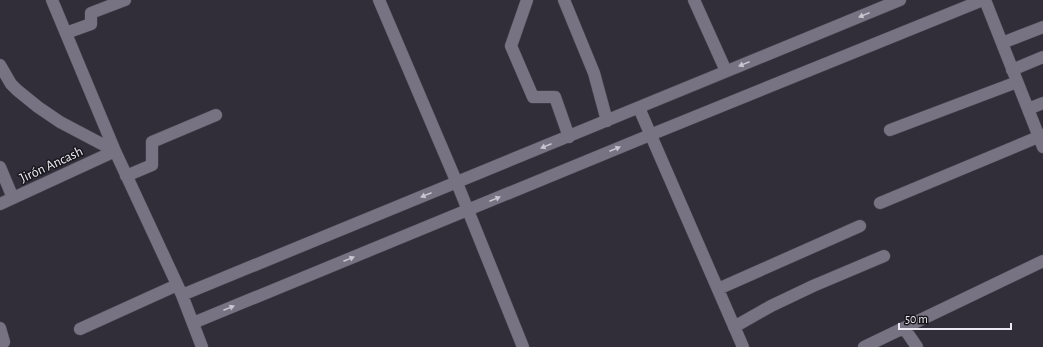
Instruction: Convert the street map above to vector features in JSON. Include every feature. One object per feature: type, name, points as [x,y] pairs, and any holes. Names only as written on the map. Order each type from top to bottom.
[{"type":"street","points":[[52,0],[115,151],[179,290],[202,347]]},
{"type":"street","points":[[66,33],[91,24],[91,13],[125,0]]},
{"type":"street","points":[[379,0],[457,183],[524,347]]},
{"type":"street","points":[[527,0],[528,2],[511,46],[532,97],[555,96],[569,136]]},
{"type":"street","points":[[564,0],[594,72],[607,121]]},
{"type":"street","points":[[694,0],[726,71]]},
{"type":"street","points":[[80,329],[457,183],[900,0]]},
{"type":"street","points":[[193,323],[650,135],[984,0],[1028,109],[1042,139],[880,203]]},
{"type":"street","points":[[1002,43],[1043,27]]},
{"type":"street","points":[[1012,70],[1043,57]]},
{"type":"street","points":[[0,65],[14,87],[38,106],[60,122],[115,151]]},
{"type":"street","points":[[890,130],[1018,82]]},
{"type":"street","points":[[1028,109],[1043,103]]},
{"type":"street","points":[[638,108],[743,347]]},
{"type":"street","points":[[126,176],[152,165],[152,142],[216,115]]},
{"type":"street","name":"Jirón Ancash","points":[[0,204],[115,151]]},
{"type":"street","points":[[0,167],[13,198]]},
{"type":"street","points":[[718,289],[860,226]]},
{"type":"street","points":[[734,327],[771,306],[812,286],[884,256]]},
{"type":"street","points":[[864,347],[1043,261]]},
{"type":"street","points":[[0,328],[4,342]]},
{"type":"street","points":[[904,328],[917,347]]}]
